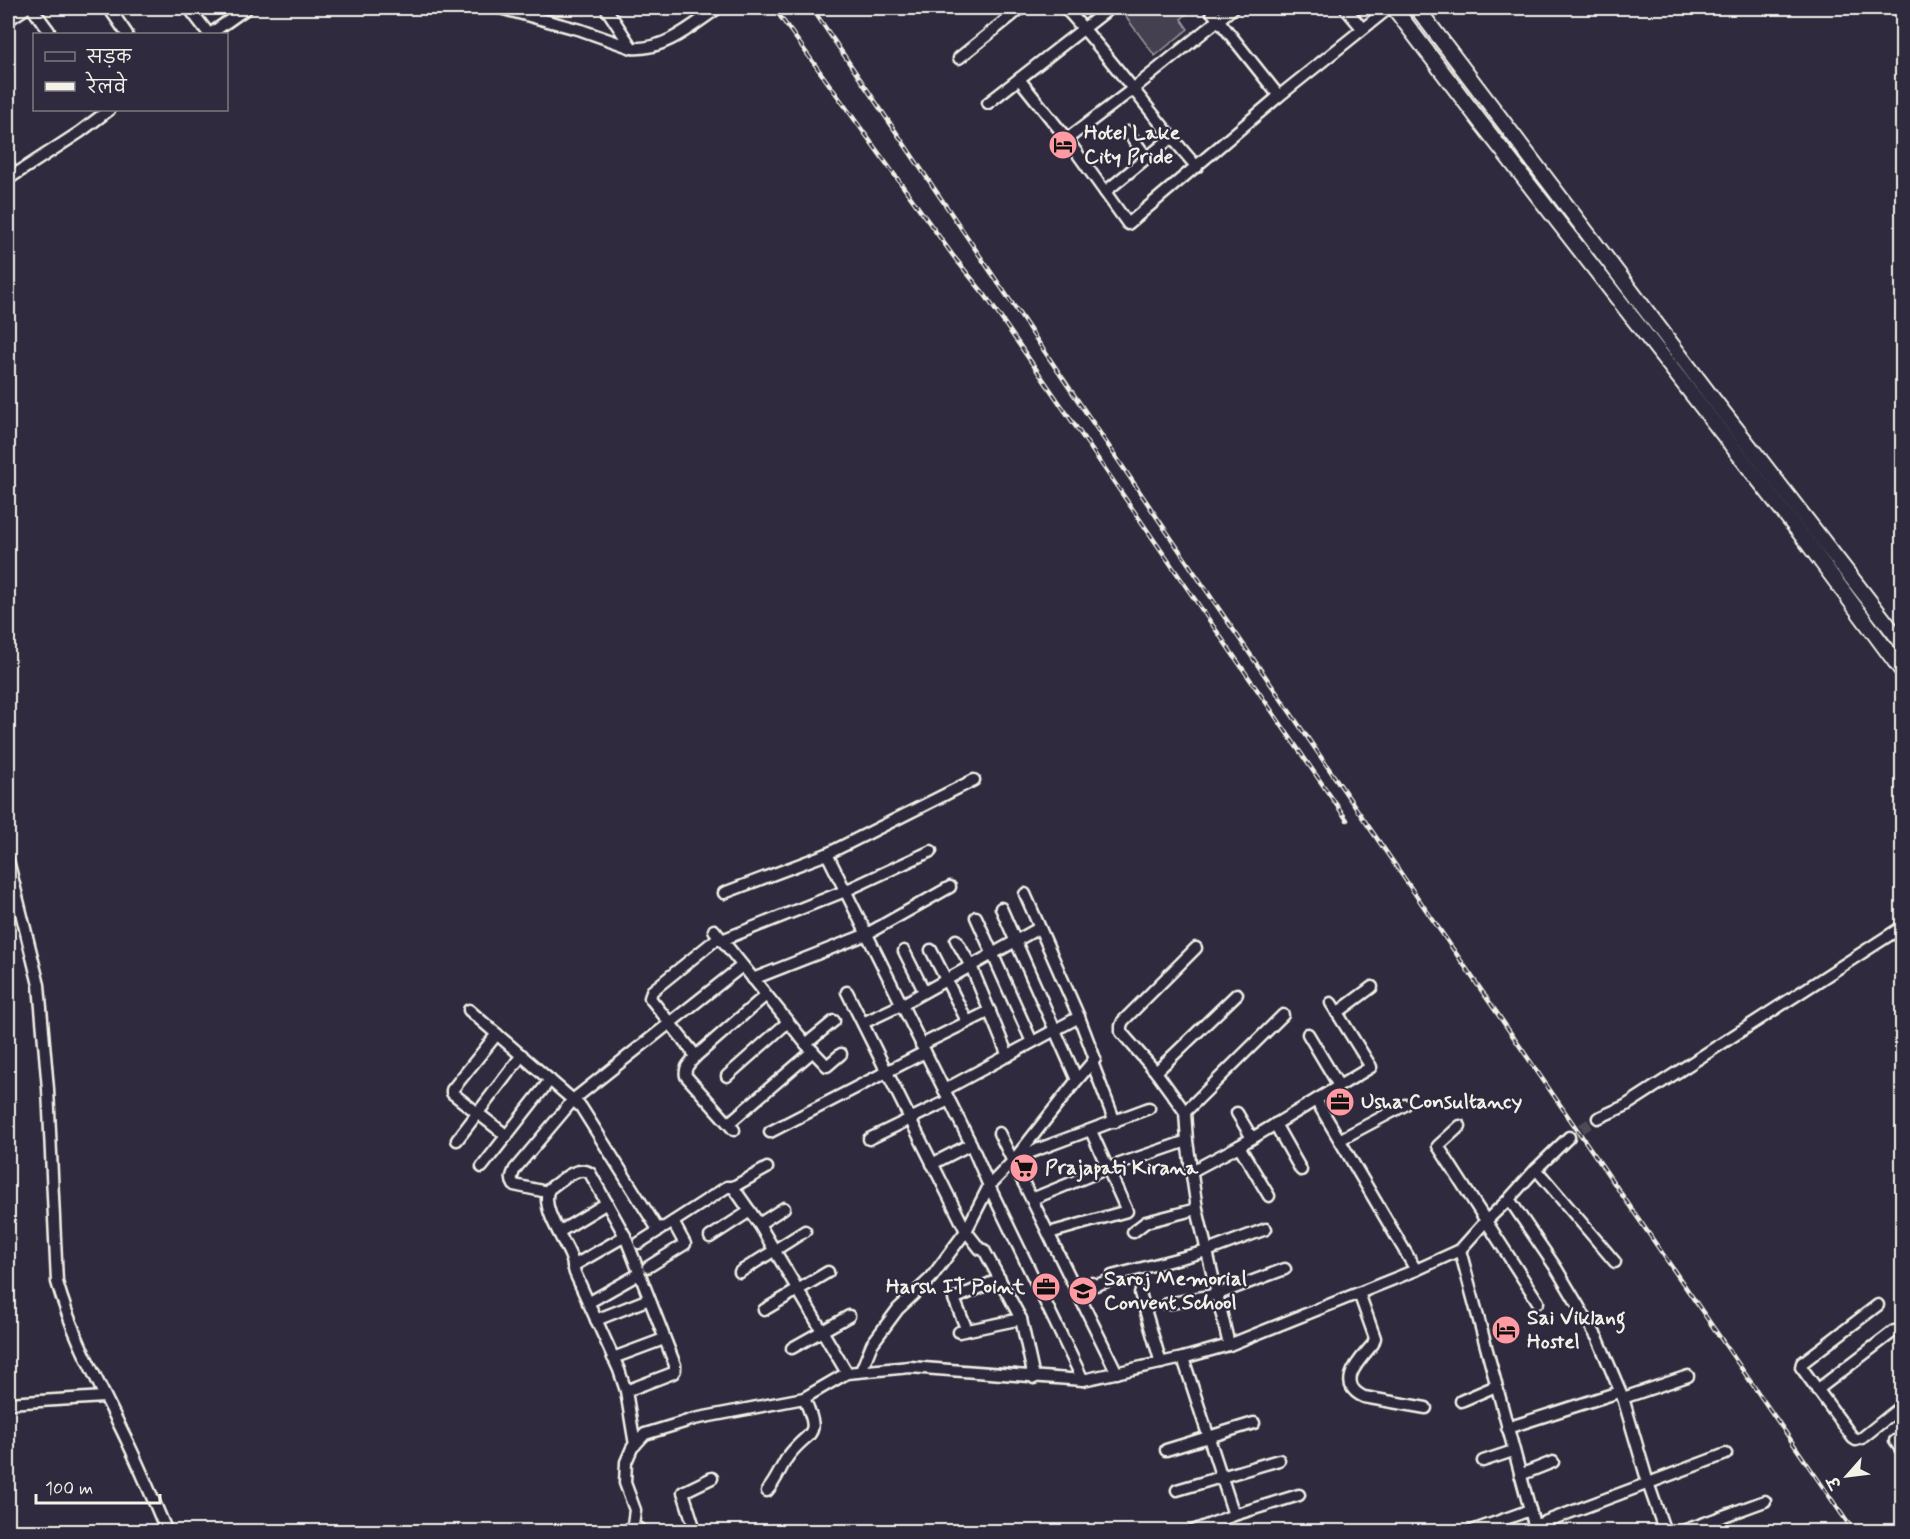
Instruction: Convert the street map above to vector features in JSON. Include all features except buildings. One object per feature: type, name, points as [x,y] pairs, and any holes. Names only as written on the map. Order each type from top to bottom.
[{"type":"main road","points":[[1394,8],[1482,124],[1902,643]]},
{"type":"main road","points":[[1418,8],[1902,671]]},
{"type":"street","points":[[8,20],[26,8]]},
{"type":"street","points":[[32,8],[49,31]]},
{"type":"street","points":[[109,8],[126,33]]},
{"type":"street","points":[[189,8],[208,33]]},
{"type":"street","points":[[500,8],[581,30],[632,48],[651,48],[663,43],[718,8]]},
{"type":"street","points":[[606,8],[632,48]]},
{"type":"street","points":[[959,58],[1021,8]]},
{"type":"street","points":[[1065,8],[1084,28],[1171,138],[1197,167]]},
{"type":"street","points":[[988,103],[1110,8]]},
{"type":"street","points":[[1209,8],[1279,96]]},
{"type":"street","points":[[1067,139],[1233,8]]},
{"type":"street","points":[[1345,8],[1362,28]]},
{"type":"street","points":[[1019,79],[1067,139],[1128,224],[1279,96],[1389,8]]},
{"type":"street","points":[[210,33],[243,9]]},
{"type":"street","points":[[8,163],[9,177],[80,132],[108,111]]},
{"type":"street","points":[[1128,132],[1147,158]]},
{"type":"street","points":[[1105,192],[1171,138]]},
{"type":"street","points":[[724,893],[827,854],[974,780]]},
{"type":"street","points":[[696,1056],[650,998],[652,991],[718,936],[845,891],[931,851]]},
{"type":"street","points":[[827,854],[971,1144],[1083,1380]]},
{"type":"street","points":[[8,860],[39,985],[48,1089],[57,1282],[62,1299],[104,1397],[128,1442],[167,1532]]},
{"type":"street","points":[[753,979],[865,934],[950,887]]},
{"type":"street","points":[[861,1371],[872,1344],[898,1309],[931,1278],[966,1231],[989,1186],[1014,1160],[1095,1059],[1025,894]]},
{"type":"street","points":[[1001,908],[1077,1080]]},
{"type":"street","points":[[976,917],[1032,1042]]},
{"type":"street","points":[[1598,1118],[1625,1106],[1902,927]]},
{"type":"street","points":[[863,1023],[901,1005],[1039,928]]},
{"type":"street","points":[[718,936],[809,1048],[827,1066],[841,1054]]},
{"type":"street","points":[[956,940],[971,966],[1008,1056]]},
{"type":"street","points":[[1196,948],[1120,1026],[1121,1032],[1156,1072],[1185,1112],[1197,1209],[1229,1345]]},
{"type":"street","points":[[932,950],[967,1022]]},
{"type":"street","points":[[904,951],[924,991]]},
{"type":"street","points":[[547,1192],[514,1185],[511,1177],[515,1169],[574,1099],[742,966]]},
{"type":"street","points":[[1337,1013],[1372,987]]},
{"type":"street","points":[[847,992],[966,1231],[980,1249],[984,1250],[1021,1319],[1034,1377]]},
{"type":"street","points":[[1156,1072],[1237,994]]},
{"type":"street","points":[[766,995],[696,1056],[685,1072],[686,1076],[732,1126],[834,1021]]},
{"type":"street","points":[[1192,1171],[1239,1146],[1371,1067],[1331,1003]]},
{"type":"street","points":[[469,1010],[574,1099],[652,1222],[661,1229]]},
{"type":"street","points":[[770,1132],[887,1071],[967,1022],[990,1011]]},
{"type":"street","points":[[1185,1112],[1283,1015]]},
{"type":"street","points":[[869,1139],[909,1118],[1032,1042],[1079,1017]]},
{"type":"street","points":[[727,1076],[788,1022]]},
{"type":"street","points":[[497,1034],[452,1090],[454,1095],[507,1136]]},
{"type":"street","points":[[1308,1034],[1338,1086]]},
{"type":"street","points":[[457,1140],[522,1055]]},
{"type":"street","points":[[1092,1062],[1115,1122]]},
{"type":"street","points":[[482,1167],[550,1080]]},
{"type":"street","points":[[1316,1100],[1416,1270]]},
{"type":"street","points":[[1341,1140],[1405,1105]]},
{"type":"street","points":[[1014,1160],[1149,1108]]},
{"type":"street","points":[[1237,1113],[1252,1138]]},
{"type":"street","points":[[1275,1124],[1301,1170]]},
{"type":"street","points":[[1460,1126],[1438,1146],[1538,1302]]},
{"type":"street","points":[[1049,1233],[1127,1211],[1091,1131]]},
{"type":"street","points":[[999,1133],[1117,1373]]},
{"type":"street","points":[[643,1532],[630,1528],[635,1510],[625,1483],[626,1462],[645,1434],[694,1419],[804,1398],[847,1373],[910,1367],[1083,1380],[1183,1358],[1229,1345],[1460,1250],[1485,1221],[1569,1137]]},
{"type":"street","points":[[1032,1198],[1108,1168],[1187,1141]]},
{"type":"street","points":[[932,1164],[971,1144]]},
{"type":"street","points":[[1239,1146],[1269,1196]]},
{"type":"street","points":[[639,1243],[727,1187],[733,1187],[767,1168]]},
{"type":"street","points":[[1536,1169],[1615,1262]]},
{"type":"street","points":[[626,1391],[673,1374],[675,1365],[649,1299],[643,1270],[590,1173],[582,1170],[549,1189],[546,1200],[549,1212],[571,1258],[626,1391],[635,1446]]},
{"type":"street","points":[[733,1187],[759,1224],[847,1373]]},
{"type":"street","points":[[1509,1199],[1556,1268],[1598,1339],[1621,1395],[1665,1532]]},
{"type":"street","points":[[559,1232],[607,1203]]},
{"type":"street","points":[[759,1224],[784,1208]]},
{"type":"street","points":[[1133,1232],[1146,1222],[1197,1209]]},
{"type":"street","points":[[710,1237],[750,1211]]},
{"type":"street","points":[[588,1303],[685,1244],[673,1222]]},
{"type":"street","points":[[1076,1288],[1092,1282],[1096,1285],[1111,1280],[1112,1276],[1207,1251],[1266,1229]]},
{"type":"street","points":[[740,1272],[805,1231]]},
{"type":"street","points":[[573,1266],[625,1236]]},
{"type":"street","points":[[1460,1250],[1535,1529],[1726,1454]]},
{"type":"street","points":[[1167,1304],[1218,1294],[1285,1269]]},
{"type":"street","points":[[764,1310],[828,1272]]},
{"type":"street","points":[[1000,1279],[954,1299],[963,1331],[1021,1319]]},
{"type":"street","points":[[1140,1293],[1161,1363]]},
{"type":"street","points":[[1359,1293],[1375,1338],[1373,1344],[1352,1370],[1350,1377],[1353,1387],[1364,1397],[1426,1408]]},
{"type":"street","points":[[596,1320],[649,1299]]},
{"type":"street","points":[[1878,1305],[1802,1363],[1802,1370],[1856,1440],[1862,1438],[1902,1406]]},
{"type":"street","points":[[792,1348],[849,1316]]},
{"type":"street","points":[[1817,1390],[1894,1331]]},
{"type":"street","points":[[614,1358],[664,1338]]},
{"type":"street","points":[[1183,1358],[1234,1515]]},
{"type":"street","points":[[1507,1428],[1688,1377]]},
{"type":"street","points":[[1461,1401],[1496,1386]]},
{"type":"street","points":[[8,1404],[104,1397]]},
{"type":"street","points":[[768,1491],[775,1483],[787,1458],[809,1436],[813,1428],[813,1416],[804,1398]]},
{"type":"street","points":[[1166,1450],[1254,1424]]},
{"type":"street","points":[[1895,1441],[1902,1450]]},
{"type":"street","points":[[1483,1461],[1513,1451]]},
{"type":"street","points":[[1177,1490],[1279,1460]]},
{"type":"street","points":[[1520,1475],[1553,1462]]},
{"type":"street","points":[[691,1532],[695,1530],[683,1492],[712,1478]]},
{"type":"street","points":[[1190,1532],[1234,1515],[1299,1495]]},
{"type":"street","points":[[1680,1532],[1765,1501]]},
{"type":"street","points":[[1469,1532],[1530,1510]]},
{"type":"shaded area","points":[[1173,8],[1178,13],[1187,8],[1188,13],[1181,19],[1188,29],[1155,56],[1120,9]]},
{"type":"tunnel","points":[[1569,1137],[1598,1118]]},
{"type":"railway","points":[[774,8],[954,257],[985,295],[1347,820]]},
{"type":"railway","points":[[812,8],[1217,606],[1854,1532]]},
{"type":"place","name":"Hotel Lake City Pride","points":[[1063,145]]},
{"type":"place","name":"Usha Consultancy","points":[[1340,1102]]},
{"type":"place","name":"Prajapati Kirana","points":[[1024,1168]]},
{"type":"place","name":"Harsh IT Point","points":[[1046,1287]]},
{"type":"place","name":"Saroj Memorial Convent School","points":[[1083,1291]]},
{"type":"place","name":"Sai Viklang Hostel","points":[[1506,1330]]}]
